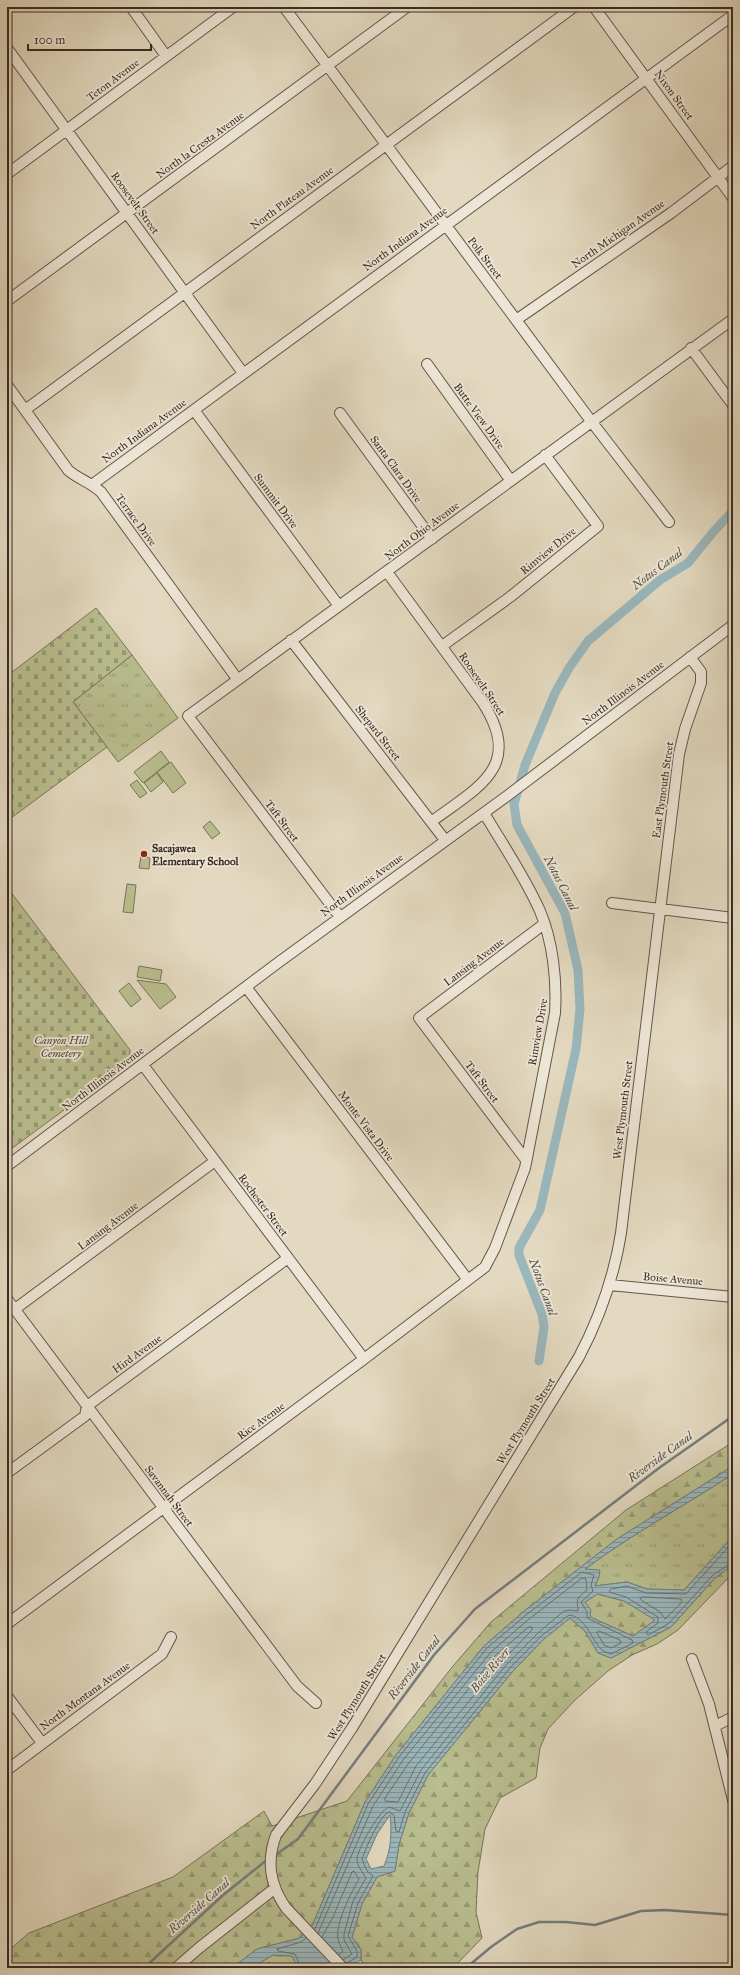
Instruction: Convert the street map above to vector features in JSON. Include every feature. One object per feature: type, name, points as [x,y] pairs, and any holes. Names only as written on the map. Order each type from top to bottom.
[{"type":"street","points":[[131,7],[166,56]]},
{"type":"street","name":"Teton Avenue","points":[[7,174],[233,7]]},
{"type":"street","name":"Polk Street","points":[[284,7],[516,320],[669,522]]},
{"type":"street","name":"North la Cresta Avenue","points":[[7,302],[407,7]]},
{"type":"street","name":"North Plateau Avenue","points":[[25,410],[574,7]]},
{"type":"street","name":"Nixon Street","points":[[594,7],[733,198]]},
{"type":"street","name":"North Indiana Avenue","points":[[93,484],[733,15]]},
{"type":"street","name":"Roosevelt Street","points":[[7,48],[243,373]]},
{"type":"street","name":"North Michigan Avenue","points":[[516,320],[671,213],[733,166]]},
{"type":"street","name":"North Ohio Avenue","points":[[234,778],[188,716],[387,572],[691,348],[733,319]]},
{"type":"street","points":[[691,348],[733,405]]},
{"type":"street","name":"Butte View Drive","points":[[427,364],[511,481]]},
{"type":"street","name":"Terrace Drive","points":[[7,385],[68,470],[75,477],[93,484],[101,492],[238,680]]},
{"type":"street","name":"Summit Drive","points":[[194,410],[339,606]]},
{"type":"street","name":"Santa Clara Drive","points":[[340,413],[432,539]]},
{"type":"street","name":"Rimview Drive","points":[[442,646],[510,597],[598,526],[545,455]]},
{"type":"street","name":"Roosevelt Street","points":[[387,572],[493,718],[500,743],[498,758],[485,781],[431,822]]},
{"type":"street","name":"North Illinois Avenue","points":[[7,1166],[340,917],[507,796],[733,626]]},
{"type":"street","name":"Shepard Street","points":[[291,640],[445,840]]},
{"type":"street","name":"East Plymouth Street","points":[[659,910],[678,754],[701,683],[701,672],[690,657]]},
{"type":"street","name":"Taft Street","points":[[234,778],[340,917]]},
{"type":"street","name":"Rimview Drive","points":[[484,813],[527,885],[540,911],[548,936],[556,990],[555,1013],[526,1160],[506,1218]]},
{"type":"street","points":[[612,903],[733,918]]},
{"type":"street","name":"West Plymouth Street","points":[[343,1968],[286,1908],[274,1889],[270,1876],[270,1863],[271,1852],[276,1835],[315,1784],[352,1728],[579,1357],[601,1312],[610,1286],[621,1233],[659,910]]},
{"type":"street","name":"Lansing Avenue","points":[[419,1018],[544,924]]},
{"type":"street","name":"Monte Vista Drive","points":[[246,987],[468,1280]]},
{"type":"street","name":"Taft Street","points":[[419,1018],[526,1160]]},
{"type":"street","name":"Rochester Street","points":[[143,1065],[364,1359]]},
{"type":"street","name":"Lansing Avenue","points":[[15,1310],[215,1161]]},
{"type":"street","name":"Rice Avenue","points":[[7,1624],[364,1359],[485,1267],[495,1248],[506,1218]]},
{"type":"street","name":"Hird Avenue","points":[[7,1473],[85,1416],[87,1406],[288,1258]]},
{"type":"street","name":"Boise Avenue","points":[[610,1286],[733,1297]]},
{"type":"street","name":"Savannah Street","points":[[7,1299],[296,1686],[316,1703]]},
{"type":"street","name":"North Montana Avenue","points":[[7,1770],[162,1654],[171,1637]]},
{"type":"street","points":[[692,1659],[709,1704],[733,1800]]},
{"type":"street","points":[[7,1696],[42,1743]]},
{"type":"street","points":[[715,1726],[733,1716]]},
{"type":"street","points":[[176,1968],[274,1889]]},
{"type":"green space","points":[[96,608],[132,655],[73,702],[107,747],[7,821],[7,676]]},
{"type":"green space","points":[[132,655],[178,718],[118,762],[73,702]]},
{"type":"green space","points":[[161,751],[169,762],[143,783],[134,772]]},
{"type":"green space","points":[[171,762],[186,783],[173,793],[157,772]]},
{"type":"green space","points":[[157,773],[163,782],[151,792],[144,783]]},
{"type":"green space","points":[[137,780],[147,793],[140,798],[130,785]]},
{"type":"green space","points":[[210,821],[220,833],[212,839],[203,827]]},
{"type":"green space","points":[[141,856],[150,858],[149,869],[139,868]]},
{"type":"green space","points":[[127,884],[136,885],[133,913],[123,912]]},
{"type":"green space","name":"Canyon Hill Cemetery","points":[[7,887],[130,1050],[129,1062],[7,1152]]},
{"type":"green space","points":[[139,966],[162,970],[160,981],[137,977]]},
{"type":"green space","points":[[137,980],[166,984],[176,997],[160,1009]]},
{"type":"green space","points":[[129,983],[141,999],[131,1007],[119,991]]},
{"type":"green space","points":[[733,1442],[733,1466],[617,1539],[523,1612],[484,1646],[396,1755],[365,1802],[312,1926],[300,1938],[257,1949],[232,1968],[7,1968],[7,1952],[29,1933],[173,1877],[264,1811],[272,1826],[347,1801],[453,1666],[491,1622],[626,1510]]},
{"type":"green space","points":[[733,1474],[733,1536],[684,1590],[647,1589],[627,1582],[595,1586],[599,1577],[592,1570],[585,1569],[640,1532]]},
{"type":"green space","points":[[733,1565],[733,1573],[678,1630],[657,1644],[632,1655],[608,1671],[575,1700],[548,1729],[540,1748],[536,1778],[500,1798],[485,1829],[478,1872],[476,1912],[482,1938],[453,1968],[366,1968],[361,1960],[361,1950],[352,1937],[362,1904],[377,1877],[395,1871],[399,1844],[409,1813],[428,1775],[513,1671],[544,1639],[570,1618],[585,1631],[598,1653],[611,1658],[671,1627],[715,1578]]},
{"type":"green space","points":[[597,1594],[624,1601],[656,1620],[633,1636],[590,1617],[585,1602]]},
{"type":"green space","points":[[273,1955],[292,1956],[298,1968],[251,1968]]},
{"type":"water","name":"Boise River","points":[[733,1466],[733,1474],[640,1532],[585,1569],[600,1570],[595,1586],[627,1582],[647,1589],[684,1590],[733,1536],[733,1565],[715,1578],[671,1627],[611,1658],[598,1653],[585,1631],[570,1618],[544,1639],[513,1671],[428,1775],[409,1813],[399,1844],[395,1871],[377,1877],[362,1904],[352,1937],[361,1950],[361,1960],[346,1968],[298,1968],[292,1956],[273,1955],[251,1968],[232,1968],[257,1949],[300,1938],[312,1926],[365,1802],[396,1755],[484,1646],[523,1612],[617,1539]],"holes":[[[598,1594],[624,1601],[655,1620],[633,1636],[590,1617],[591,1610],[585,1602]],[[390,1815],[390,1841],[384,1866],[371,1869],[366,1859],[377,1834]]]},
{"type":"waterway","name":"Notus Canal","points":[[539,1361],[544,1327],[542,1314],[519,1255],[519,1248],[540,1210],[576,1049],[580,1009],[578,970],[565,913],[517,825],[514,804],[525,765],[555,693],[569,668],[588,641],[660,580],[688,563],[714,531],[733,511]]},
{"type":"waterway","name":"Riverside Canal","points":[[274,1856],[298,1839],[434,1655],[475,1609],[659,1468],[733,1416]]},
{"type":"waterway","name":"Riverside Canal","points":[[144,1968],[222,1896],[268,1859]]},
{"type":"waterway","points":[[466,1968],[491,1947],[517,1929],[539,1922],[566,1922],[595,1925],[641,1911],[665,1910],[733,1915]]},
{"type":"place","name":"Sacajawea Elementary School","points":[[144,854]]}]
